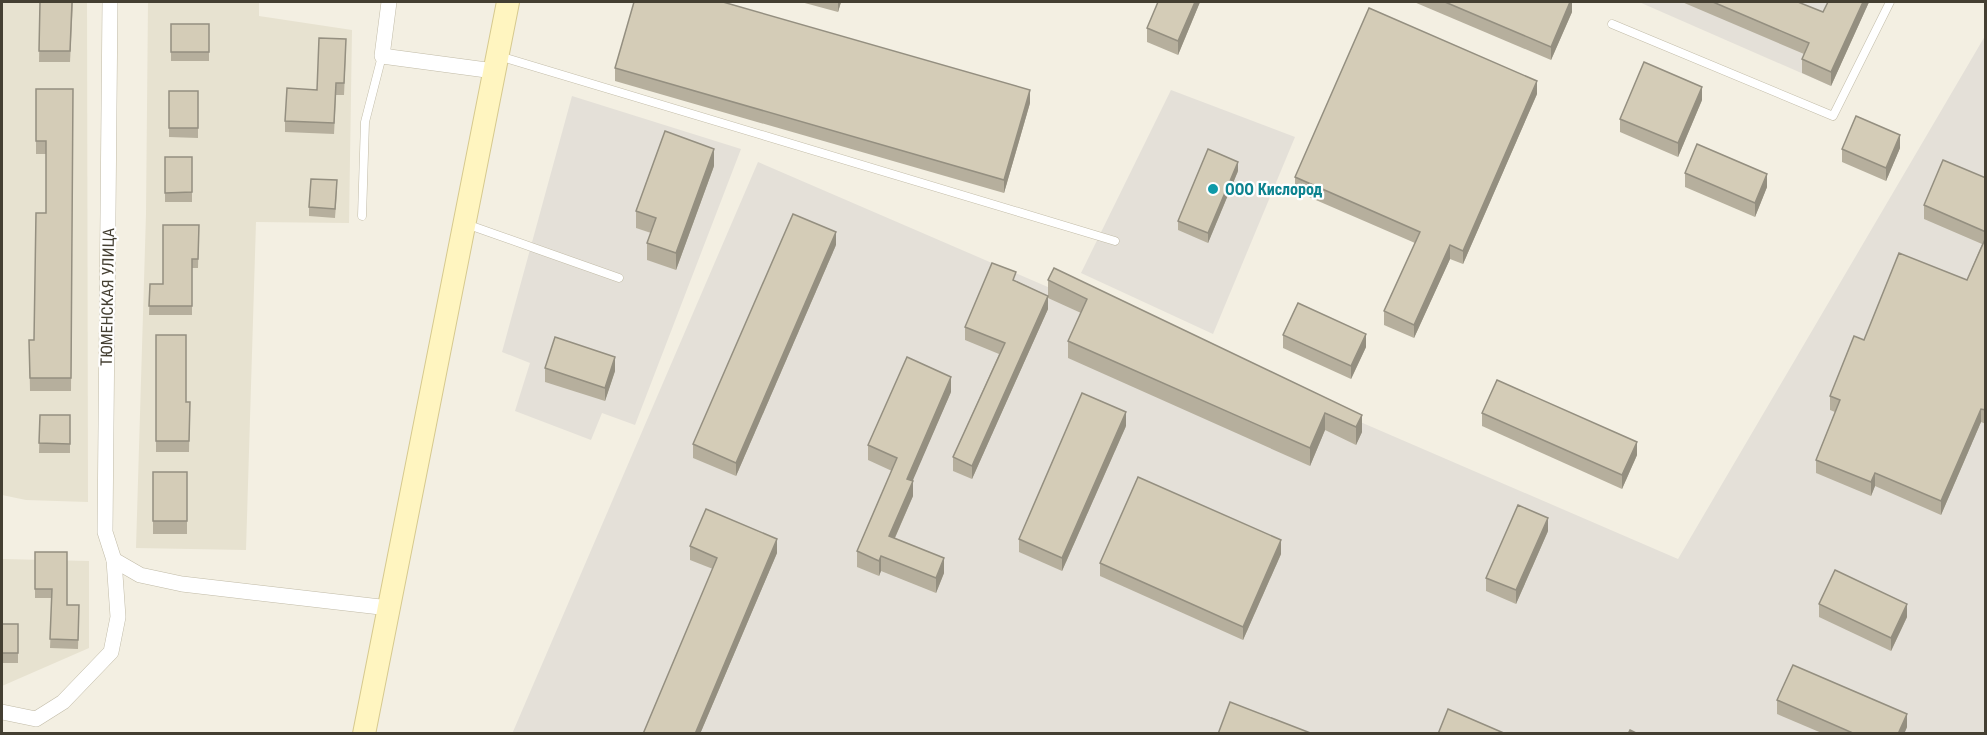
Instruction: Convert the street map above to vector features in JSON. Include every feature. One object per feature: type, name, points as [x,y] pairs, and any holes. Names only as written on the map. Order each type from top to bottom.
[{"type":"main road","points":[[364,734],[508,2]]},
{"type":"street","name":"ТЮМЕНСКАЯ УЛИЦА","points":[[2,712],[36,719],[63,702],[111,652],[118,617],[114,560],[105,532],[110,2]]},
{"type":"street","points":[[389,2],[382,56],[496,63]]},
{"type":"street","points":[[114,560],[140,575],[182,585],[389,609]]},
{"type":"lane","points":[[1612,24],[1833,116],[1890,2]]},
{"type":"lane","points":[[362,216],[364,122],[382,56]]},
{"type":"lane","points":[[496,63],[1115,241]]},
{"type":"lane","points":[[464,224],[619,278]]},
{"type":"shaded area","points":[[2,2],[87,2],[88,502],[26,500],[2,495]]},
{"type":"shaded area","points":[[148,2],[259,2],[259,16],[352,30],[349,223],[256,222],[246,550],[136,548],[146,214]]},
{"type":"shaded area","points":[[1639,2],[1869,2],[1831,86]]},
{"type":"shaded area","points":[[1985,36],[1985,733],[512,734],[758,162],[1678,559]]},
{"type":"shaded area","points":[[1171,90],[1295,137],[1213,334],[1081,273]]},
{"type":"shaded area","points":[[572,96],[741,149],[635,425],[602,413],[591,440],[515,411],[530,363],[502,352]]},
{"type":"shaded area","points":[[2,559],[89,561],[89,648],[2,686]]},
{"type":"building","points":[[40,2],[72,2],[70,51],[39,51]]},
{"type":"building","points":[[634,2],[723,2],[1030,90],[1004,180],[615,68]]},
{"type":"building","points":[[1158,2],[1195,2],[1178,41],[1147,28]]},
{"type":"building","points":[[1445,2],[1570,2],[1551,47]]},
{"type":"building","points":[[1713,2],[1798,2],[1823,12],[1828,2],[1863,2],[1831,72],[1802,59],[1809,43]]},
{"type":"building","points":[[1369,8],[1537,81],[1463,251],[1450,245],[1414,325],[1384,311],[1420,232],[1295,177]]},
{"type":"building","points":[[171,24],[209,24],[209,52],[171,52]]},
{"type":"building","points":[[319,38],[346,39],[344,83],[336,83],[334,123],[285,121],[287,88],[317,90]]},
{"type":"building","points":[[1644,62],[1702,87],[1678,143],[1620,119]]},
{"type":"building","points":[[36,89],[73,89],[71,378],[30,378],[29,340],[34,340],[36,213],[46,213],[46,141],[36,141]]},
{"type":"building","points":[[169,91],[198,91],[198,128],[169,128]]},
{"type":"building","points":[[1856,116],[1900,135],[1886,168],[1842,149]]},
{"type":"building","points":[[665,131],[714,149],[676,253],[647,243],[656,218],[636,211]]},
{"type":"building","points":[[1697,144],[1767,174],[1755,203],[1685,173]]},
{"type":"building","name":"ООО Кислород","points":[[1208,149],[1238,162],[1208,233],[1178,221]]},
{"type":"building","points":[[165,157],[192,157],[192,192],[165,193]]},
{"type":"building","points":[[1943,160],[1986,178],[1986,232],[1924,205]]},
{"type":"building","points":[[311,179],[337,180],[335,209],[309,207]]},
{"type":"building","points":[[793,214],[836,232],[736,463],[693,444]]},
{"type":"building","points":[[163,225],[199,225],[198,259],[192,259],[192,306],[149,306],[150,284],[163,284]]},
{"type":"building","points":[[1986,237],[1986,410],[1981,409],[1941,501],[1875,473],[1871,482],[1816,460],[1840,400],[1830,396],[1854,336],[1864,340],[1899,253],[1967,280]]},
{"type":"building","points":[[992,263],[1016,272],[1013,280],[1048,296],[972,466],[953,457],[1005,343],[965,327]]},
{"type":"building","points":[[1054,268],[1362,415],[1356,427],[1325,413],[1310,448],[1068,341],[1087,299],[1048,280]]},
{"type":"building","points":[[1298,303],[1366,334],[1351,366],[1283,335]]},
{"type":"building","points":[[156,335],[186,335],[186,402],[190,402],[189,441],[156,441]]},
{"type":"building","points":[[555,337],[615,357],[605,388],[545,368]]},
{"type":"building","points":[[907,357],[951,377],[907,479],[913,481],[889,536],[944,558],[936,578],[881,556],[879,561],[857,551],[897,458],[868,445]]},
{"type":"building","points":[[1497,380],[1637,442],[1622,475],[1482,413]]},
{"type":"building","points":[[1082,393],[1126,412],[1062,558],[1019,539]]},
{"type":"building","points":[[40,415],[70,415],[70,444],[39,443]]},
{"type":"building","points":[[153,472],[187,472],[187,521],[153,521]]},
{"type":"building","points":[[1138,477],[1281,540],[1243,627],[1100,563]]},
{"type":"building","points":[[1518,505],[1548,518],[1516,590],[1486,578]]},
{"type":"building","points":[[706,509],[777,539],[695,734],[643,734],[717,558],[690,546]]},
{"type":"building","points":[[35,552],[67,552],[67,605],[79,605],[78,640],[50,639],[52,589],[35,589]]},
{"type":"building","points":[[1835,570],[1907,604],[1891,638],[1819,604]]},
{"type":"building","points":[[2,624],[18,624],[18,653],[2,653]]},
{"type":"building","points":[[1793,665],[1907,714],[1898,734],[1855,734],[1777,700]]},
{"type":"building","points":[[1230,702],[1313,734],[1218,734]]},
{"type":"building","points":[[1448,709],[1506,734],[1438,734]]},
{"type":"place","name":"ООО Кислород","points":[[1213,189]]}]
